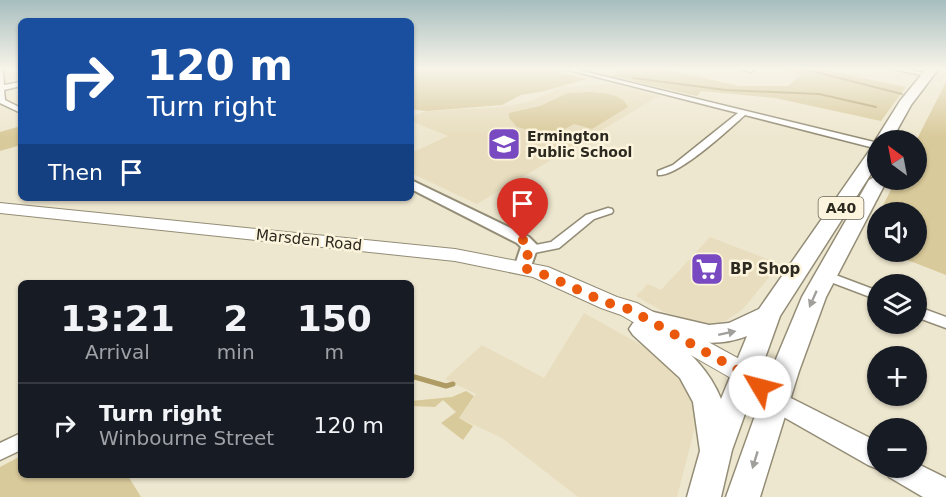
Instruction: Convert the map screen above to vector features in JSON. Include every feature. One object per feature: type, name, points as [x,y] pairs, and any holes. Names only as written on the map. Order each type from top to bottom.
[{"type":"highway","points":[[890,130],[916,91]]},
{"type":"highway","points":[[905,130],[927,91]]},
{"type":"highway","name":"A40","points":[[704,497],[716,450],[768,315],[867,165]]},
{"type":"highway","name":"A40","points":[[743,497],[803,324],[825,275],[872,190]]},
{"type":"highway","points":[[646,325],[714,336],[738,331],[768,315]]},
{"type":"highway","points":[[646,325],[701,385],[708,402],[716,450]]},
{"type":"main road","name":"Marsden Road","points":[[0,208],[455,255],[526,259],[611,305],[621,317],[646,325],[775,400]]},
{"type":"main road","points":[[775,400],[867,450]]},
{"type":"main road","points":[[917,478],[946,494]]},
{"type":"street","points":[[2,91],[2,101],[18,109]]},
{"type":"street","points":[[657,91],[867,145]]},
{"type":"street","points":[[661,173],[676,167],[744,113]]},
{"type":"street","points":[[414,185],[519,237],[528,244],[526,259]]},
{"type":"street","points":[[526,259],[555,245],[590,217],[608,211]]},
{"type":"street","points":[[825,275],[867,292]]},
{"type":"street","points":[[927,315],[946,323]]},
{"type":"street","points":[[0,452],[18,443]]},
{"type":"shaded area","points":[[414,91],[543,91],[521,95],[502,105],[426,111],[414,109]]},
{"type":"shaded area","name":"Ermington Public School","points":[[553,91],[641,91],[659,96],[477,204],[414,174],[414,152],[448,136],[414,122],[414,116],[426,111],[501,107],[528,102]]},
{"type":"shaded area","points":[[676,91],[701,91],[697,96]]},
{"type":"shaded area","points":[[703,91],[903,91],[881,121],[775,98]]},
{"type":"shaded area","points":[[941,91],[946,91],[946,275],[913,262],[927,262],[927,202],[885,202],[891,190],[927,190],[927,130],[922,130]]},
{"type":"shaded area","points":[[591,92],[622,99],[628,107],[592,129],[574,124],[552,136],[517,127],[509,118],[509,113],[540,106],[568,93]]},
{"type":"shaded area","points":[[18,127],[18,146],[0,151],[0,132]]},
{"type":"shaded area","points":[[710,237],[780,264],[742,310],[725,321],[704,324],[664,312],[636,296],[648,284],[661,290]]},
{"type":"shaded area","points":[[584,313],[668,360],[692,385],[695,427],[677,497],[578,497],[502,438],[459,418],[476,394],[445,379],[482,345],[544,378]]},
{"type":"shaded area","points":[[466,391],[474,396],[459,418],[473,426],[463,440],[441,423],[456,412],[443,400],[435,407],[414,406],[414,401],[452,397]]},
{"type":"shaded area","points":[[18,458],[18,478],[129,478],[141,497],[0,497],[0,467]]},
{"type":"waterway","points":[[754,91],[819,94],[876,107]]},
{"type":"waterway","points":[[891,91],[902,94]]},
{"type":"waterway","points":[[414,377],[446,386],[453,384]]},
{"type":"place","name":"Ermington Public School","points":[[504,144]]},
{"type":"place","name":"BP Shop","points":[[707,269]]},
{"type":"route","points":[[523,240],[530,248],[523,268],[570,284],[611,305],[629,309],[745,374],[760,387]]}]
